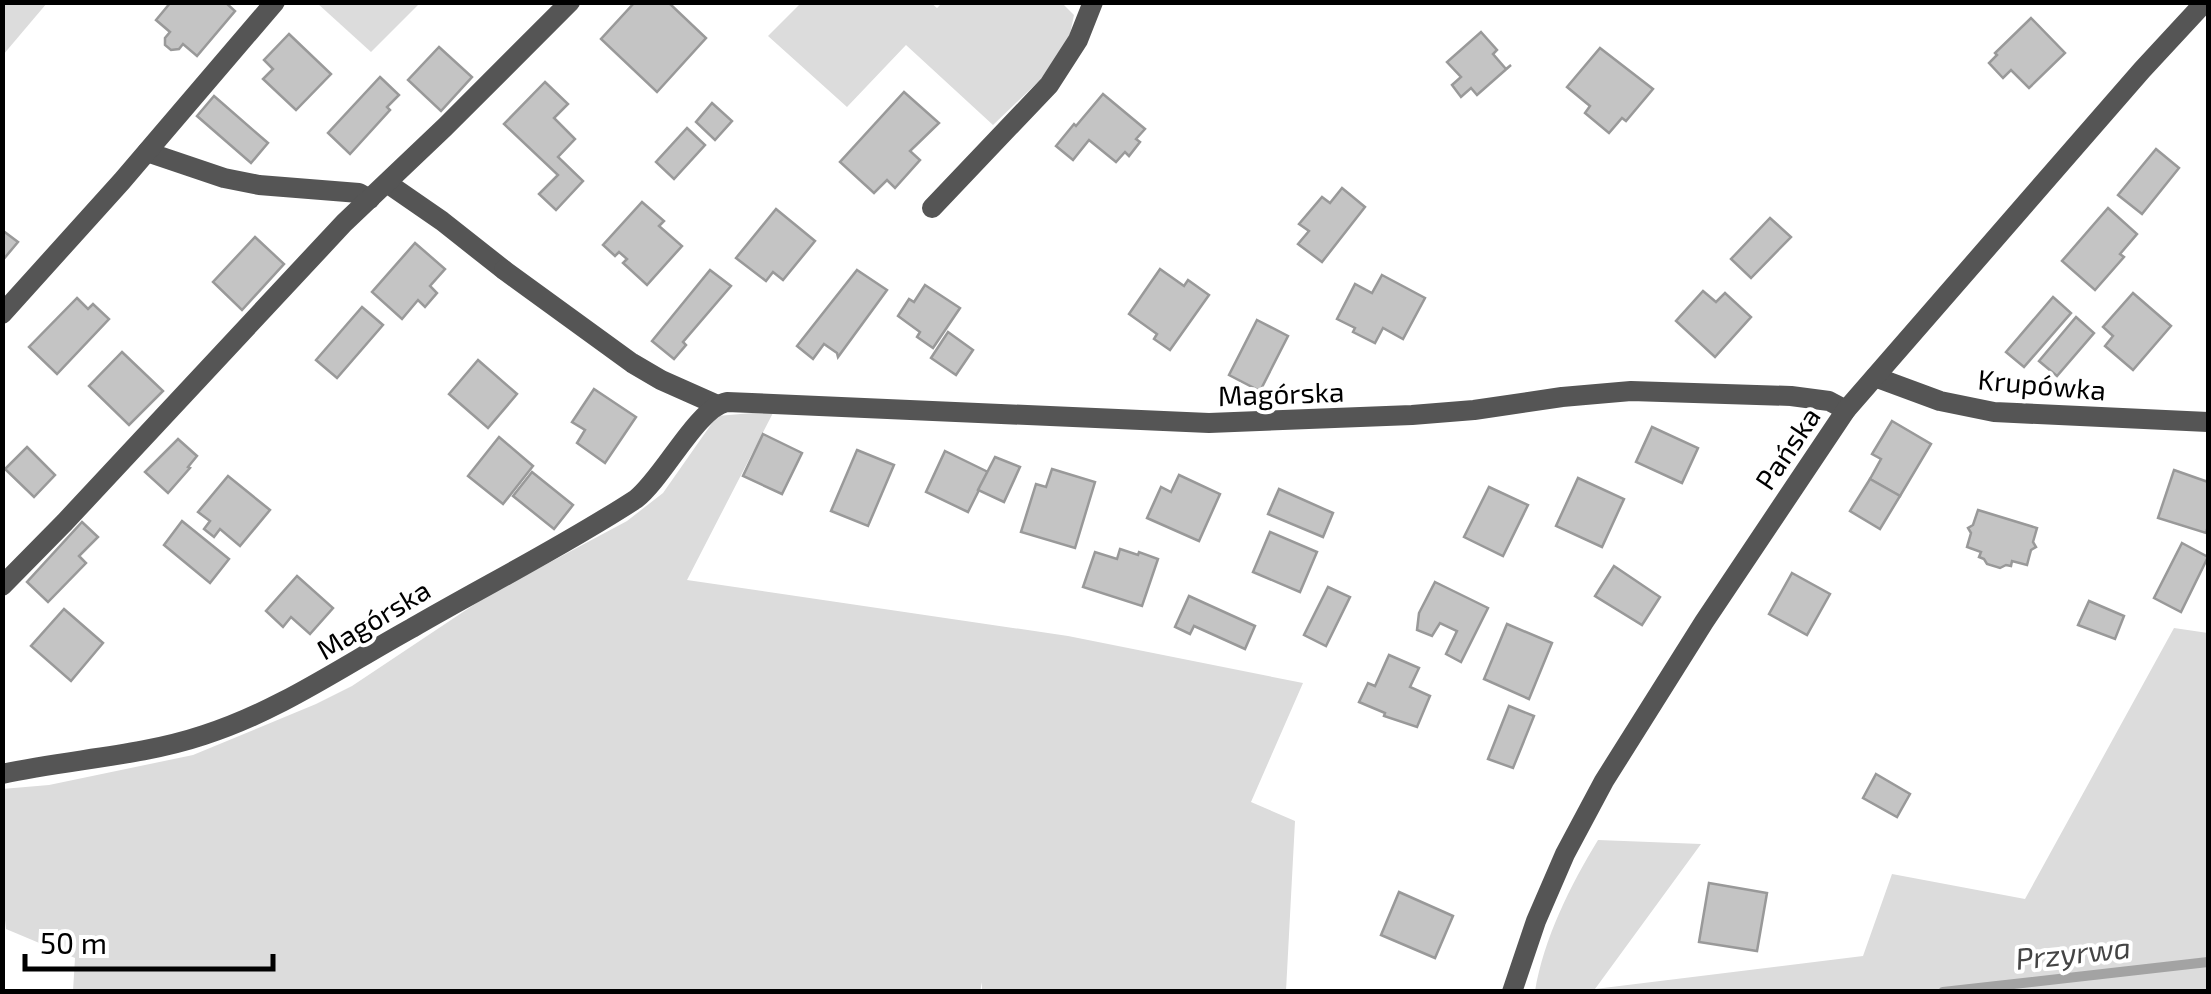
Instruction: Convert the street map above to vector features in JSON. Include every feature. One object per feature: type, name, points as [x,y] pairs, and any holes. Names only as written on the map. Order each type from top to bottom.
[{"type":"street","points":[[2,314],[276,2]]},
{"type":"street","points":[[2,586],[344,223],[570,2]]},
{"type":"street","points":[[932,208],[1048,85],[1078,40],[1093,2]]},
{"type":"street","name":"Pańska","points":[[1512,992],[1565,854],[1604,780],[1846,410],[2205,2]]},
{"type":"street","points":[[146,152],[224,178],[258,185],[360,193],[370,199]]},
{"type":"street","name":"Magórska","points":[[386,182],[632,363],[715,404],[753,402],[1209,423],[1412,415],[1632,391],[1791,396],[1829,401],[1846,410]]},
{"type":"street","name":"Krupówka","points":[[1876,377],[1940,401],[1994,412],[2208,422]]},
{"type":"street","name":"Magórska","points":[[2,774],[168,745],[241,722],[280,704],[636,499],[650,488],[715,404]]},
{"type":"shaded area","points":[[930,2],[937,8],[943,2],[1061,2],[1074,15],[1069,39],[1040,80],[993,125],[906,45],[847,107],[768,36],[801,3]]},
{"type":"shaded area","points":[[2,3],[47,3],[3,55]]},
{"type":"shaded area","points":[[317,3],[420,3],[371,52]]},
{"type":"shaded area","points":[[774,411],[687,580],[1068,636],[1303,683],[1251,802],[1295,821],[1286,991],[982,992],[982,982],[980,992],[73,991],[75,958],[6,929],[2,789],[49,785],[193,755],[316,704],[352,686],[487,596],[627,521],[663,493],[717,416]]},
{"type":"shaded area","points":[[2174,628],[2208,633],[2208,991],[1535,991],[1559,913],[1598,840],[1701,844],[1595,989],[1863,956],[1892,874],[2025,899]]},
{"type":"building","points":[[171,2],[225,2],[235,11],[197,56],[183,44],[171,50],[165,45],[170,32],[156,20]]},
{"type":"building","points":[[635,2],[668,2],[706,38],[657,92],[601,39]]},
{"type":"building","points":[[2031,18],[2065,53],[2029,88],[2011,70],[2003,78],[1989,63]]},
{"type":"building","points":[[1481,32],[1497,50],[1493,54],[1506,69],[1511,65],[1477,95],[1471,88],[1461,97],[1452,85],[1461,77],[1447,62]]},
{"type":"building","points":[[289,34],[331,74],[296,110],[263,79],[273,69],[264,60]]},
{"type":"building","points":[[439,47],[472,77],[441,111],[408,80]]},
{"type":"building","points":[[1600,48],[1653,89],[1626,121],[1622,118],[1609,133],[1585,113],[1590,106],[1567,87]]},
{"type":"building","points":[[380,77],[399,95],[350,154],[328,133]]},
{"type":"building","points":[[545,82],[568,104],[554,118],[575,139],[558,157],[583,181],[556,210],[539,194],[558,175],[504,124]]},
{"type":"building","points":[[904,92],[939,123],[910,151],[920,160],[895,188],[887,180],[874,193],[840,162]]},
{"type":"building","points":[[1103,94],[1145,129],[1136,139],[1140,142],[1129,156],[1125,152],[1116,162],[1089,140],[1073,160],[1056,146]]},
{"type":"building","points":[[214,96],[268,143],[251,163],[197,116]]},
{"type":"building","points":[[712,103],[732,121],[715,140],[696,122]]},
{"type":"building","points":[[687,128],[705,145],[674,179],[656,162]]},
{"type":"building","points":[[2156,149],[2179,168],[2142,214],[2118,195]]},
{"type":"building","points":[[1342,188],[1365,207],[1322,262],[1298,244],[1309,231],[1299,224],[1322,197],[1330,203]]},
{"type":"building","points":[[642,202],[664,221],[659,226],[682,246],[647,285],[623,263],[627,259],[619,252],[615,256],[603,245]]},
{"type":"building","points":[[2108,208],[2137,234],[2120,254],[2124,257],[2095,290],[2062,261]]},
{"type":"building","points":[[776,209],[815,241],[783,280],[773,272],[766,281],[736,258]]},
{"type":"building","points":[[1770,218],[1791,237],[1751,278],[1731,259]]},
{"type":"building","points":[[2,230],[18,242],[2,261]]},
{"type":"building","points":[[255,237],[284,264],[242,310],[213,282]]},
{"type":"building","points":[[415,243],[445,269],[430,286],[437,293],[425,307],[418,300],[402,319],[372,292]]},
{"type":"building","points":[[1160,269],[1184,286],[1188,280],[1209,295],[1170,350],[1154,339],[1157,334],[1129,314]]},
{"type":"building","points":[[710,270],[731,286],[683,342],[686,345],[674,359],[652,341]]},
{"type":"building","points":[[857,270],[887,290],[838,357],[824,344],[813,359],[797,346]]},
{"type":"building","points":[[1382,275],[1425,298],[1403,339],[1383,328],[1375,343],[1337,319],[1355,284],[1372,293]]},
{"type":"building","points":[[925,285],[960,308],[933,348],[917,337],[920,332],[898,316]]},
{"type":"building","points":[[1703,291],[1716,302],[1725,293],[1751,317],[1715,357],[1676,321]]},
{"type":"building","points":[[2133,293],[2171,326],[2133,370],[2105,346],[2113,336],[2103,327]]},
{"type":"building","points":[[2053,297],[2071,313],[2024,367],[2006,352]]},
{"type":"building","points":[[77,298],[88,309],[93,304],[109,319],[57,374],[29,347]]},
{"type":"building","points":[[362,307],[383,325],[337,378],[316,360]]},
{"type":"building","points":[[2076,317],[2094,333],[2057,376],[2039,361]]},
{"type":"building","points":[[1257,320],[1288,336],[1260,391],[1229,375]]},
{"type":"building","points":[[948,332],[973,350],[956,375],[931,358]]},
{"type":"building","points":[[122,352],[163,391],[129,425],[89,386]]},
{"type":"building","points":[[478,360],[517,394],[488,428],[449,394]]},
{"type":"building","points":[[594,389],[636,417],[605,463],[577,443],[585,430],[572,422]]},
{"type":"building","points":[[1892,421],[1931,444],[1900,496],[1870,479],[1881,459],[1872,454]]},
{"type":"building","points":[[1652,427],[1698,448],[1682,483],[1636,462]]},
{"type":"building","points":[[763,434],[802,453],[782,494],[743,476]]},
{"type":"building","points":[[499,437],[533,466],[503,504],[468,476]]},
{"type":"building","points":[[178,439],[197,456],[168,493],[145,472]]},
{"type":"building","points":[[27,447],[55,475],[34,497],[5,469]]},
{"type":"building","points":[[857,450],[894,465],[868,526],[831,511]]},
{"type":"building","points":[[945,451],[988,472],[968,512],[926,492]]},
{"type":"building","points":[[995,457],[1020,467],[1004,502],[978,490]]},
{"type":"building","points":[[1052,469],[1095,482],[1075,548],[1021,532],[1036,484],[1046,487]]},
{"type":"building","points":[[2174,470],[2208,482],[2206,533],[2158,518]]},
{"type":"building","points":[[532,472],[573,505],[554,529],[513,496]]},
{"type":"building","points":[[1179,475],[1220,494],[1199,541],[1147,518],[1161,487],[1171,492]]},
{"type":"building","points":[[228,476],[270,510],[240,546],[220,529],[214,537],[204,529],[210,521],[198,512]]},
{"type":"building","points":[[1578,478],[1624,499],[1602,547],[1556,526]]},
{"type":"building","points":[[1870,479],[1900,496],[1880,529],[1850,511]]},
{"type":"building","points":[[1489,487],[1528,505],[1503,556],[1464,537]]},
{"type":"building","points":[[1279,489],[1333,513],[1323,537],[1268,514]]},
{"type":"building","points":[[1978,510],[2037,528],[2033,542],[2036,547],[2031,550],[2027,565],[2012,561],[2011,566],[2000,568],[1987,564],[1979,557],[1981,552],[1967,547],[1971,533],[1968,528]]},
{"type":"building","points":[[182,521],[229,559],[210,583],[164,545]]},
{"type":"building","points":[[82,522],[98,537],[79,556],[86,563],[48,602],[27,582]]},
{"type":"building","points":[[1270,532],[1317,552],[1300,592],[1253,572]]},
{"type":"building","points":[[2182,543],[2208,557],[2181,612],[2154,598]]},
{"type":"building","points":[[1120,549],[1158,559],[1142,606],[1083,587],[1095,552],[1117,559]]},
{"type":"building","points":[[1614,566],[1660,597],[1642,625],[1595,596]]},
{"type":"building","points":[[1792,573],[1830,594],[1807,635],[1769,614]]},
{"type":"building","points":[[297,576],[333,608],[310,634],[291,617],[283,627],[266,611]]},
{"type":"building","points":[[1435,582],[1488,608],[1461,662],[1446,654],[1457,631],[1440,623],[1432,636],[1417,630],[1419,613]]},
{"type":"building","points":[[1328,587],[1350,597],[1326,646],[1304,635]]},
{"type":"building","points":[[1189,596],[1255,626],[1245,649],[1194,626],[1190,634],[1175,627]]},
{"type":"building","points":[[2089,601],[2124,616],[2115,639],[2078,625]]},
{"type":"building","points":[[64,609],[103,643],[71,681],[31,646]]},
{"type":"building","points":[[1507,624],[1552,643],[1529,699],[1484,679]]},
{"type":"building","points":[[1389,655],[1419,668],[1410,687],[1430,696],[1417,727],[1359,702],[1368,683],[1375,686]]},
{"type":"building","points":[[1509,706],[1534,716],[1513,768],[1488,759]]},
{"type":"building","points":[[1876,774],[1910,794],[1897,817],[1863,798]]},
{"type":"building","points":[[1709,883],[1767,893],[1757,951],[1699,942]]},
{"type":"building","points":[[1399,892],[1453,916],[1435,958],[1381,935]]},
{"type":"waterway","name":"Przyrwa","points":[[1943,992],[2208,962]]}]
